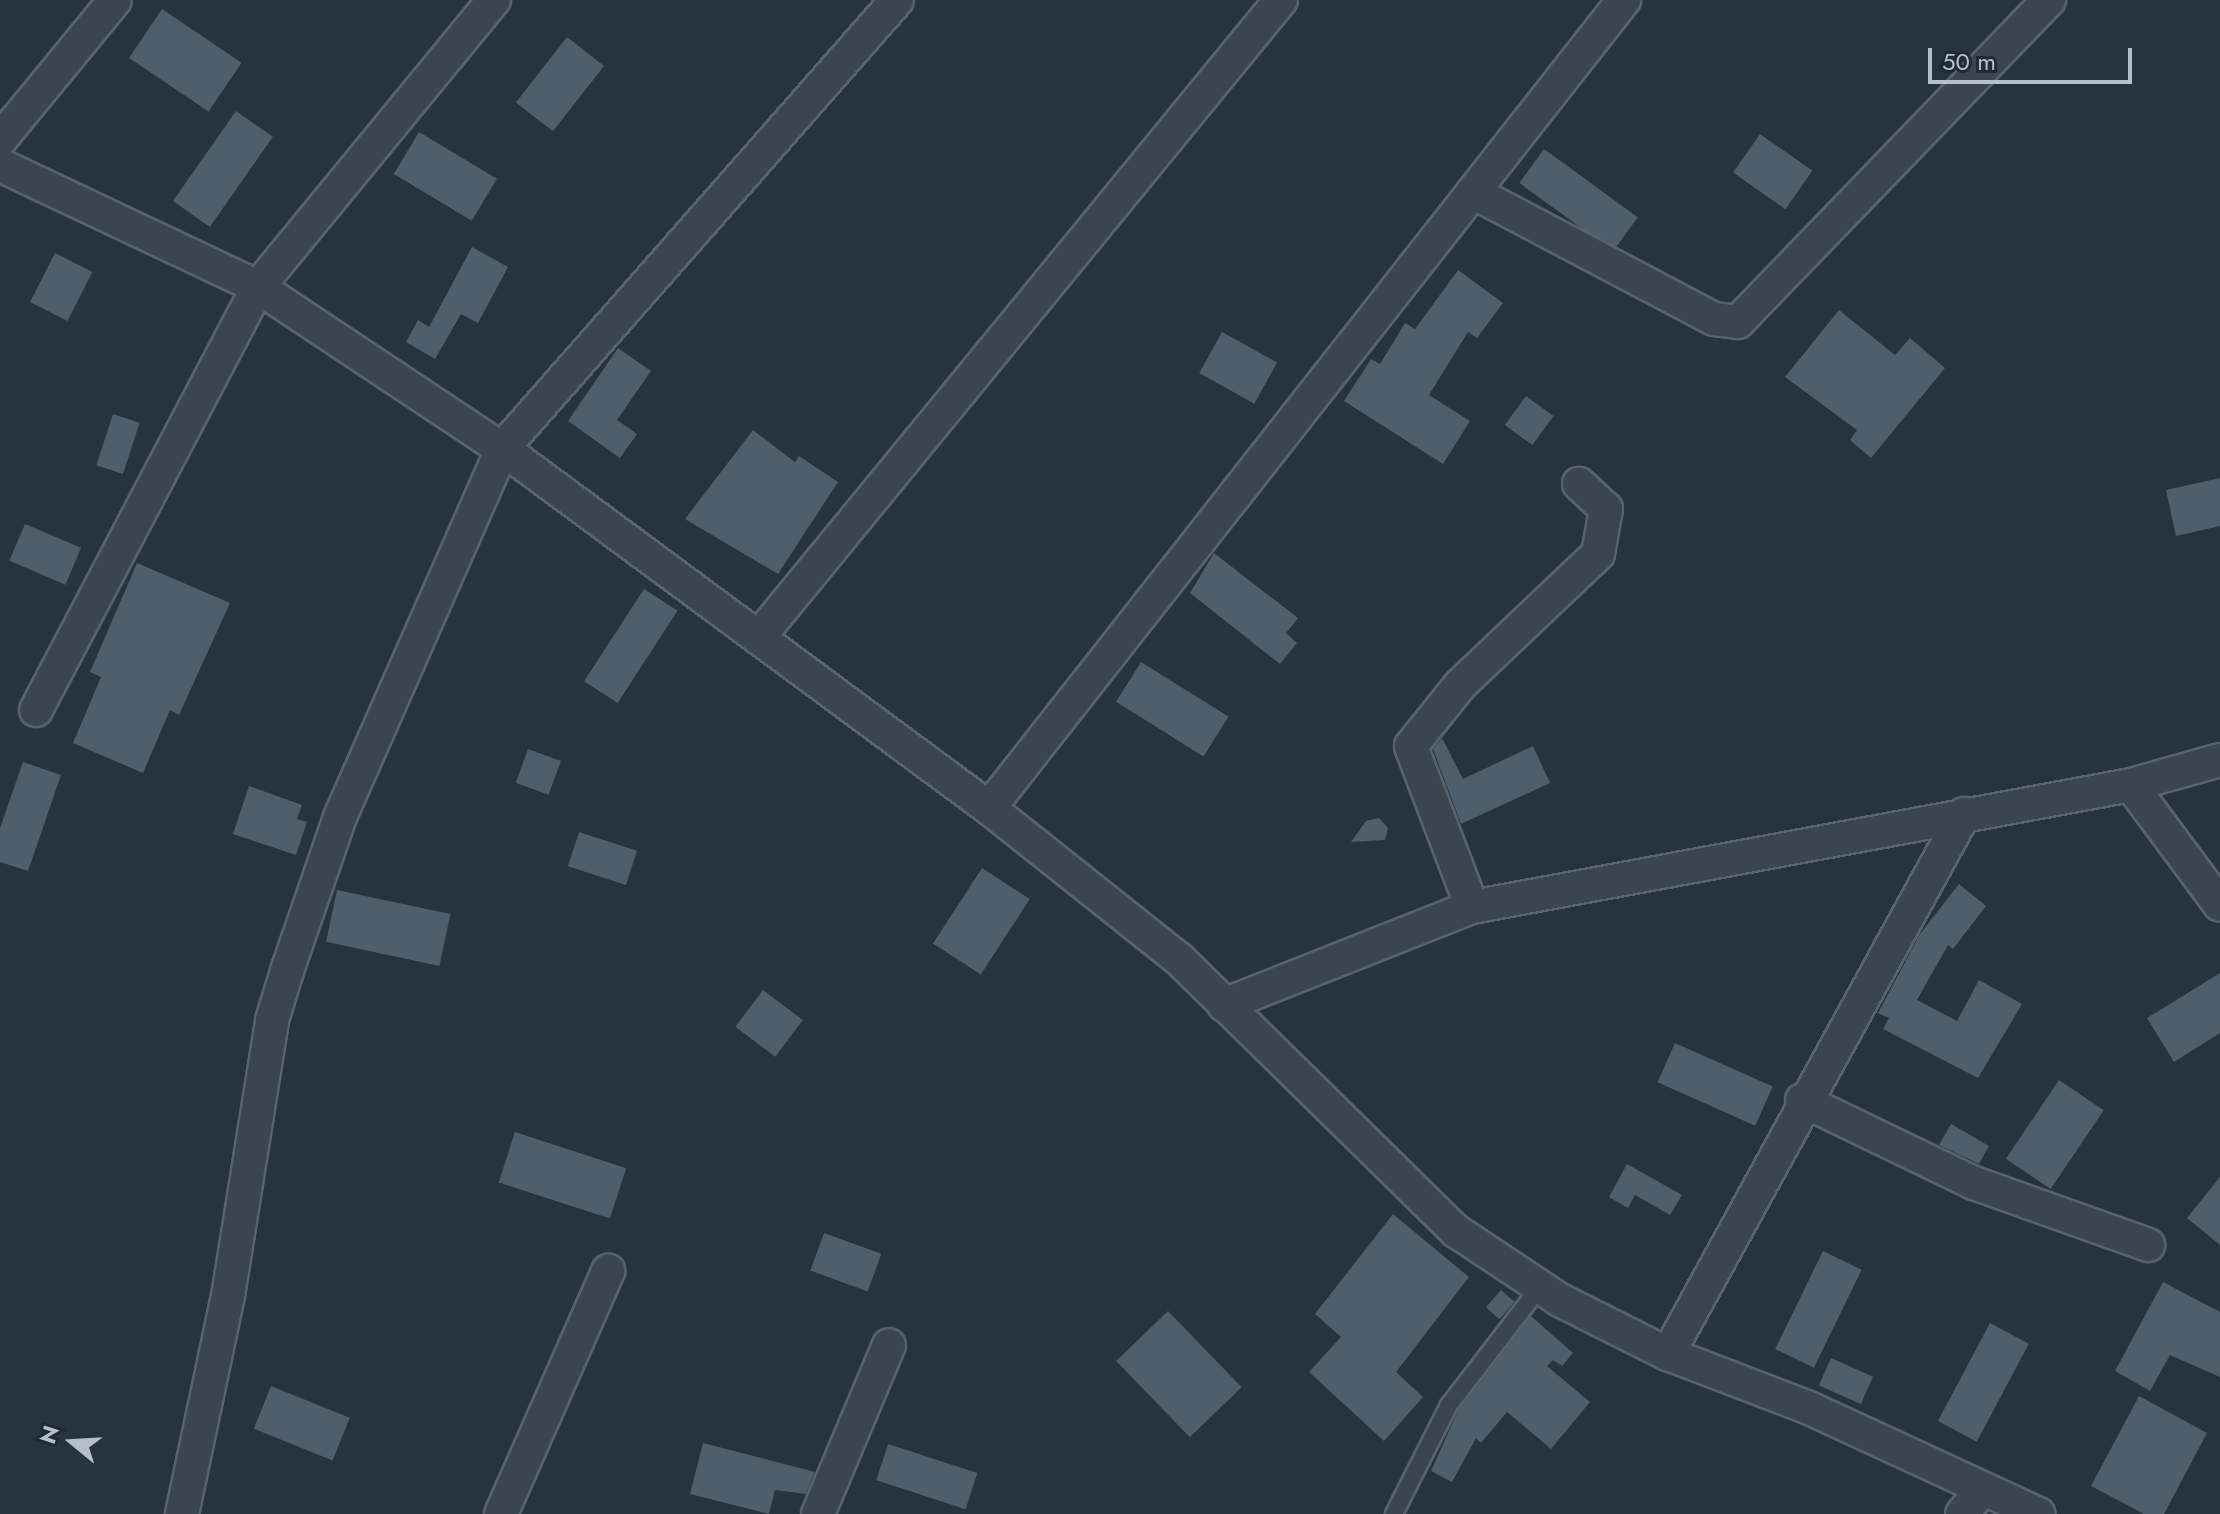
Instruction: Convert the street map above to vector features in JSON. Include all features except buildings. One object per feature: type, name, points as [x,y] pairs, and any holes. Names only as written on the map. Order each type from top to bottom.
[{"type":"street","points":[[0,140],[115,0]]},
{"type":"street","points":[[36,710],[258,287],[494,0]]},
{"type":"street","points":[[182,1514],[284,981],[340,817],[502,449],[897,0]]},
{"type":"street","points":[[758,638],[1281,0]]},
{"type":"street","points":[[989,808],[1624,0]]},
{"type":"street","points":[[1473,192],[1714,319],[1738,322],[2049,0]]},
{"type":"street","points":[[0,165],[258,287],[502,449],[989,808],[1179,959],[1456,1231],[1540,1287],[1668,1354],[1807,1407],[1971,1503],[2039,1514]]},
{"type":"street","points":[[1472,907],[1411,746],[1460,685],[1598,554],[1606,509],[1579,484]]},
{"type":"street","points":[[1224,1005],[1472,907],[2131,785],[2220,760]]},
{"type":"street","points":[[2131,785],[2220,905]]},
{"type":"street","points":[[1668,1354],[1802,1100],[1964,814]]},
{"type":"street","points":[[1802,1100],[1974,1183],[2148,1245]]},
{"type":"street","points":[[501,1514],[608,1271]]},
{"type":"street","points":[[818,1514],[889,1345]]},
{"type":"lane","points":[[1394,1514],[1449,1405],[1540,1287]]}]
